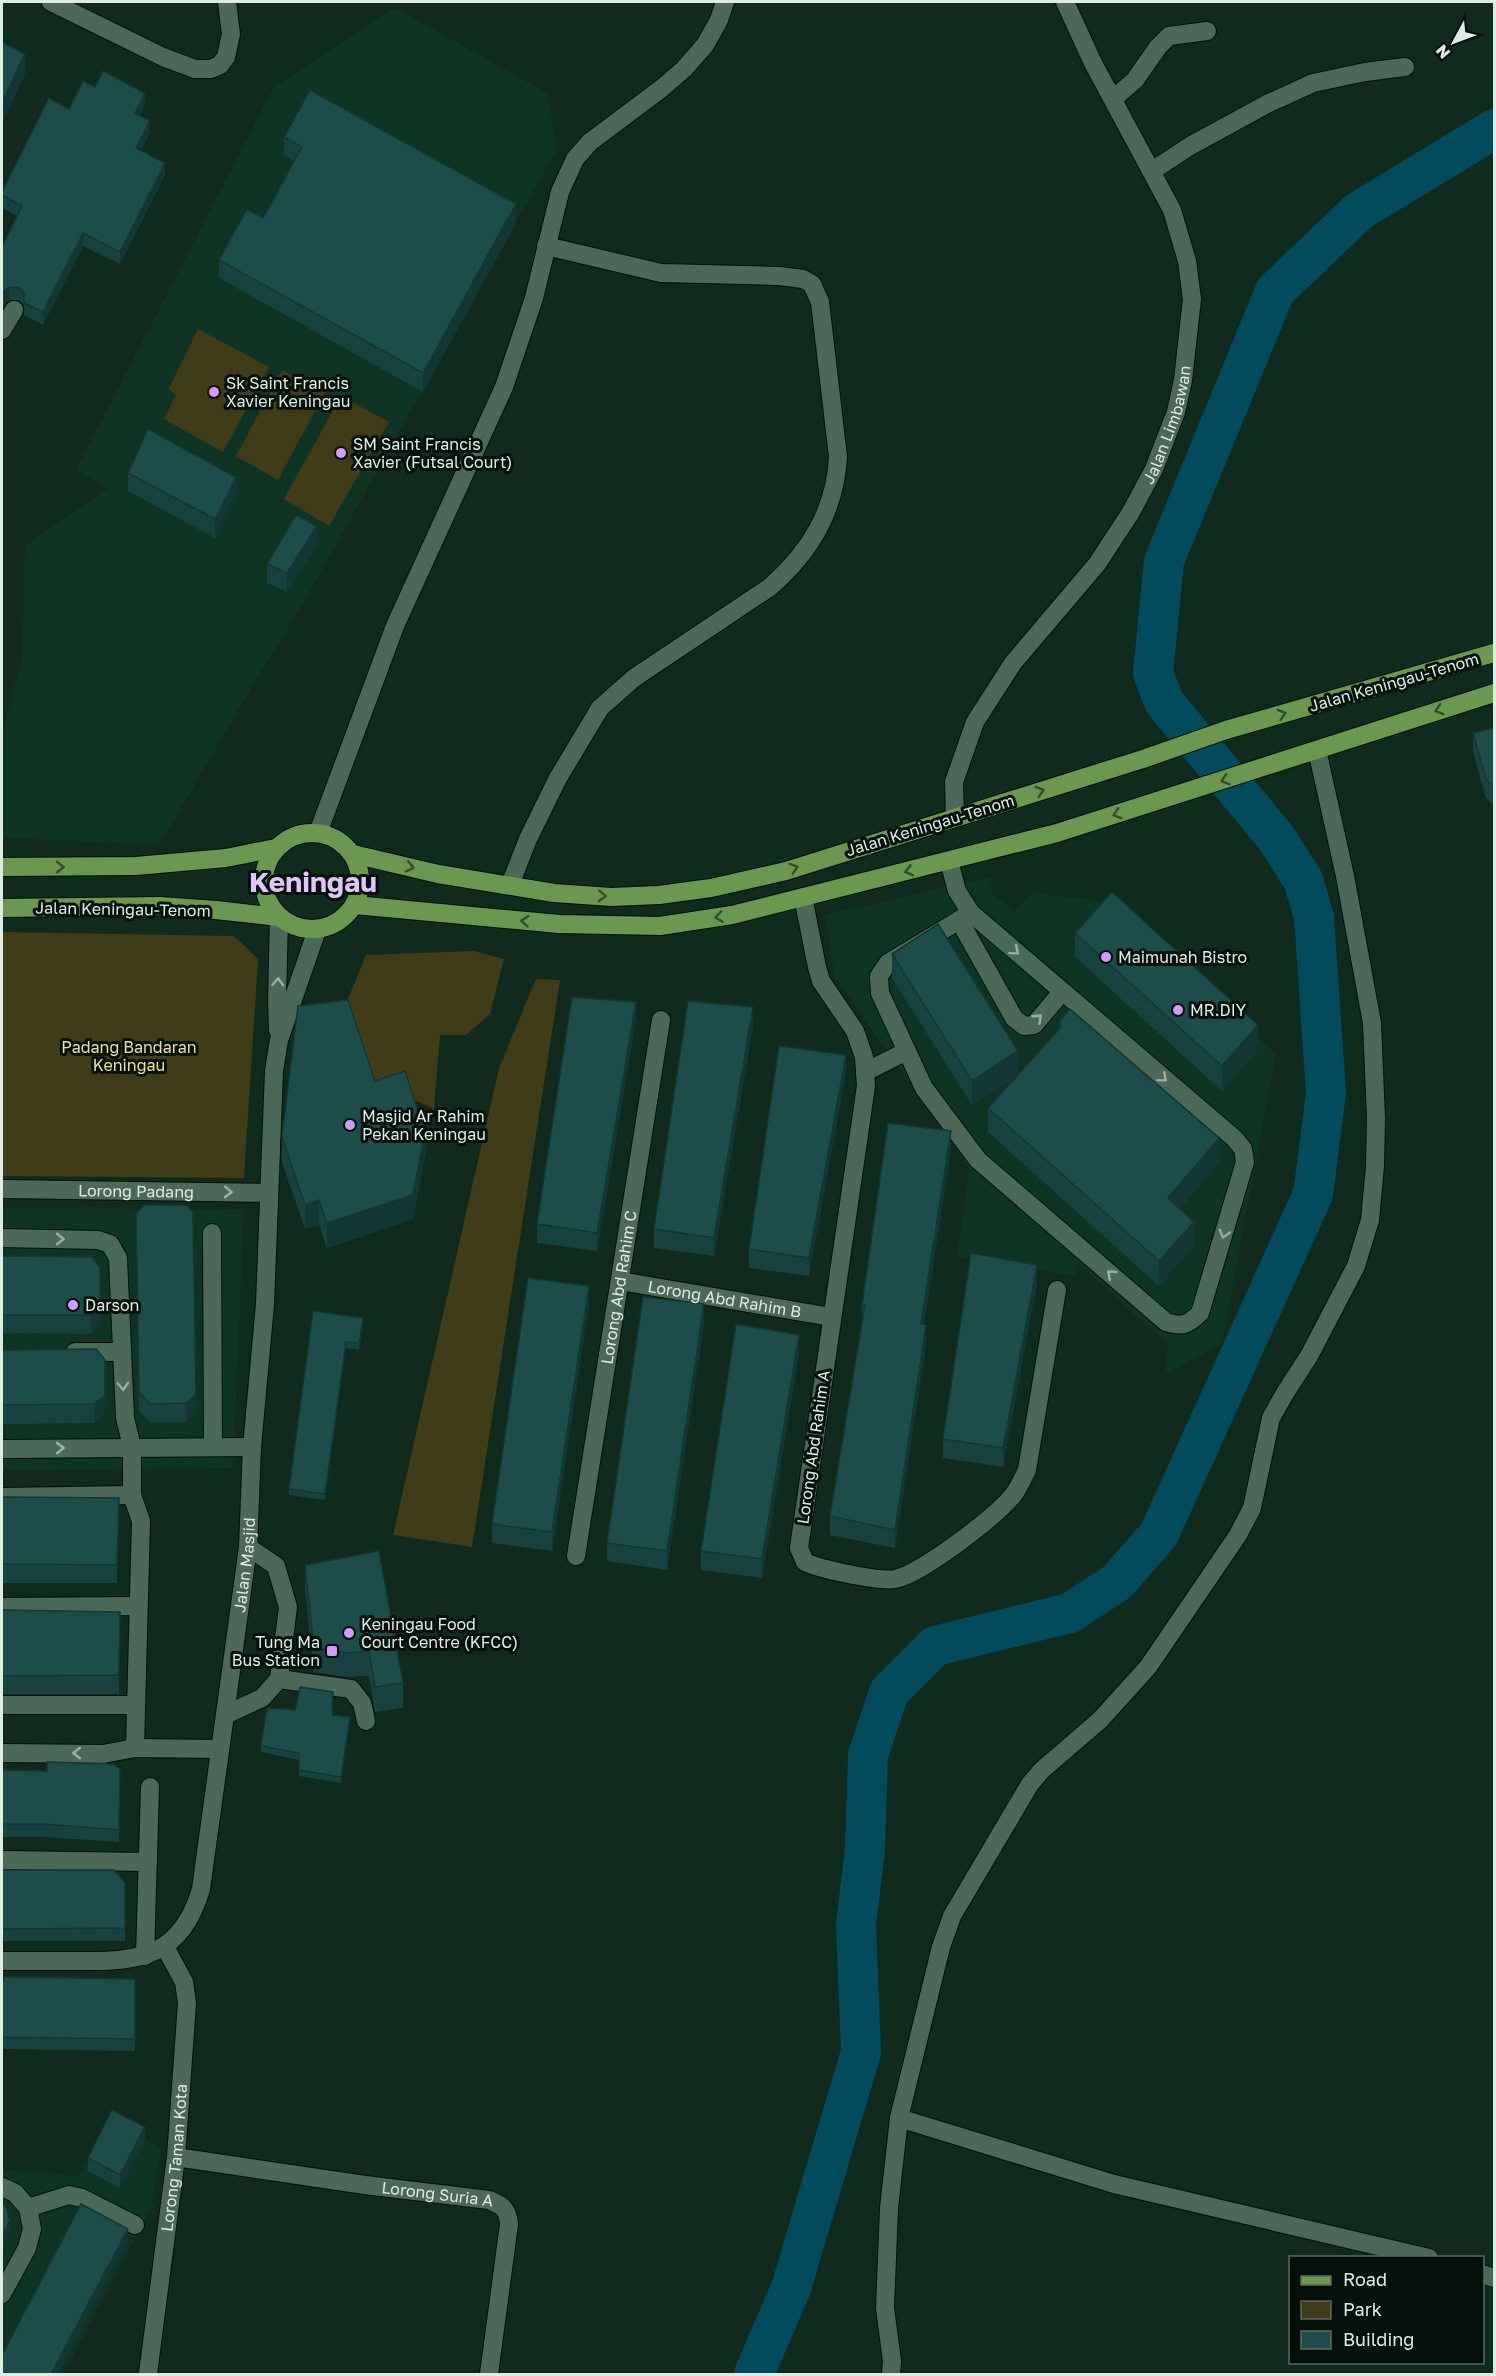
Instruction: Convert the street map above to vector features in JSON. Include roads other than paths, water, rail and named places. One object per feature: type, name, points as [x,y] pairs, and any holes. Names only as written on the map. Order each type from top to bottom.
[{"type":"main road","name":"Jalan Keningau-Tenom","points":[[353,854],[438,874],[554,893],[611,897],[659,895],[711,888],[786,871],[1143,759],[1226,730],[1494,653]]},
{"type":"main road","points":[[355,905],[559,924],[660,926],[732,915],[1057,833],[1494,693]]},
{"type":"main road","points":[[303,833],[318,833],[343,844],[353,854],[358,867],[359,893],[355,905],[339,922],[317,930],[290,925],[269,905],[264,883],[267,861],[276,848],[289,838],[303,833]]},
{"type":"main road","points":[[2,867],[136,866],[226,858],[276,848]]},
{"type":"main road","name":"Jalan Keningau-Tenom","points":[[2,908],[160,906],[279,917]]},
{"type":"street","points":[[51,2],[163,57],[195,69],[211,69],[220,65],[226,57],[231,34],[226,2]]},
{"type":"street","points":[[318,833],[395,626],[504,387],[534,297],[560,192],[575,159],[590,142],[684,69],[705,45],[719,20],[725,2]]},
{"type":"street","name":"Jalan Limbawan","points":[[955,817],[954,782],[975,722],[1013,663],[1097,564],[1120,530],[1154,469],[1176,412],[1183,380],[1192,299],[1187,261],[1172,210],[1093,63],[1065,2]]},
{"type":"street","points":[[1113,99],[1135,80],[1158,47],[1169,36],[1207,31]]},
{"type":"street","points":[[1152,171],[1190,146],[1269,103],[1313,83],[1365,72],[1406,67]]},
{"type":"street","points":[[510,885],[528,839],[558,778],[600,708],[634,678],[770,587],[789,570],[802,556],[820,526],[837,477],[837,446],[820,302],[812,284],[804,279],[779,276],[661,273],[546,246]]},
{"type":"street","points":[[2,330],[14,310]]},
{"type":"street","points":[[891,2374],[892,2361],[885,2308],[889,2208],[899,2118],[941,1947],[952,1916],[1030,1784],[1042,1770],[1100,1720],[1148,1667],[1238,1535],[1252,1508],[1271,1418],[1309,1356],[1356,1266],[1370,1220],[1375,1166],[1376,1118],[1372,1023],[1347,887],[1317,750]]},
{"type":"street","points":[[949,861],[965,916],[1014,1018],[1024,1026],[1034,1025],[1062,992]]},
{"type":"street","name":"Lorong Abd Rahim A","points":[[803,897],[821,981],[855,1031],[864,1057],[866,1086],[799,1548],[805,1562],[819,1569],[893,1579],[915,1572],[994,1515],[1015,1493],[1027,1470],[1057,1290]]},
{"type":"street","points":[[965,916],[1062,992],[1234,1138],[1243,1149],[1245,1162],[1200,1313],[1189,1324],[1180,1326],[1166,1322],[978,1160],[924,1088],[880,993],[879,976],[888,963],[965,916]]},
{"type":"street","points":[[279,917],[277,1000],[279,1040]]},
{"type":"street","points":[[279,1040],[317,930]]},
{"type":"street","name":"Lorong Abd Rahim C","points":[[576,1556],[661,1020]]},
{"type":"street","name":"Jalan Masjid","points":[[2,1960],[120,1962],[145,1956],[165,1947],[195,1912],[199,1897],[248,1547],[252,1447],[265,1304],[273,1082],[279,1040]]},
{"type":"street","points":[[865,1072],[907,1052]]},
{"type":"street","name":"Lorong Padang","points":[[2,1189],[268,1193]]},
{"type":"street","points":[[212,1233],[213,1447]]},
{"type":"street","points":[[2,1238],[98,1240],[110,1244],[118,1258],[125,1418],[132,1447],[132,1495],[141,1521],[135,1748]]},
{"type":"street","name":"Lorong Abd Rahim B","points":[[620,1281],[831,1317]]},
{"type":"street","points":[[61,1352],[121,1352]]},
{"type":"street","points":[[2,1449],[252,1447]]},
{"type":"street","points":[[2,1497],[132,1495]]},
{"type":"street","points":[[225,1715],[262,1698],[279,1679],[288,1607],[276,1566],[248,1547]]},
{"type":"street","points":[[2,1607],[138,1606]]},
{"type":"street","points":[[279,1679],[351,1689],[362,1703],[366,1721]]},
{"type":"street","points":[[2,1705],[135,1705]]},
{"type":"street","points":[[2,1753],[104,1754],[135,1748],[220,1749]]},
{"type":"street","points":[[145,1956],[150,1786]]},
{"type":"street","points":[[2,1860],[148,1862]]},
{"type":"street","name":"Lorong Taman Kota","points":[[148,2374],[176,2157],[187,2003],[184,1982],[165,1947]]},
{"type":"street","points":[[899,2118],[1114,2184],[1420,2256]]},
{"type":"street","name":"Lorong Suria A","points":[[176,2157],[365,2185],[489,2200],[506,2210],[508,2224],[489,2374]]},
{"type":"street","points":[[2,2187],[15,2193],[28,2208],[32,2229],[27,2248],[2,2294]]},
{"type":"street","points":[[28,2208],[69,2195],[82,2198],[135,2225]]},
{"type":"waterway","points":[[754,2374],[791,2288],[861,2052],[856,1924],[865,1849],[868,1755],[889,1692],[935,1646],[1070,1613],[1117,1582],[1159,1534],[1313,1194],[1326,1093],[1314,917],[1303,880],[1277,839],[1164,702],[1153,673],[1164,561],[1275,291],[1359,211],[1494,129]]},
{"type":"place","name":"Sk Saint Francis Xavier Keningau","points":[[214,392]]},
{"type":"place","name":"SM Saint Francis Xavier (Futsal Court)","points":[[341,453]]},
{"type":"place","name":"Maimunah Bistro","points":[[1106,957]]},
{"type":"place","name":"MR.DIY","points":[[1178,1010]]},
{"type":"place","name":"Masjid Ar Rahim Pekan Keningau","points":[[350,1125]]},
{"type":"place","name":"Darson","points":[[73,1305]]},
{"type":"place","name":"Keningau Food Court Centre (KFCC)","points":[[349,1633]]},
{"type":"place","name":"Tung Ma Bus Station","points":[[332,1651]]},
{"type":"district","name":"Keningau","points":[[313,881]]},
{"type":"park label","name":"Padang Bandaran Keningau","points":[[129,1056]]}]
